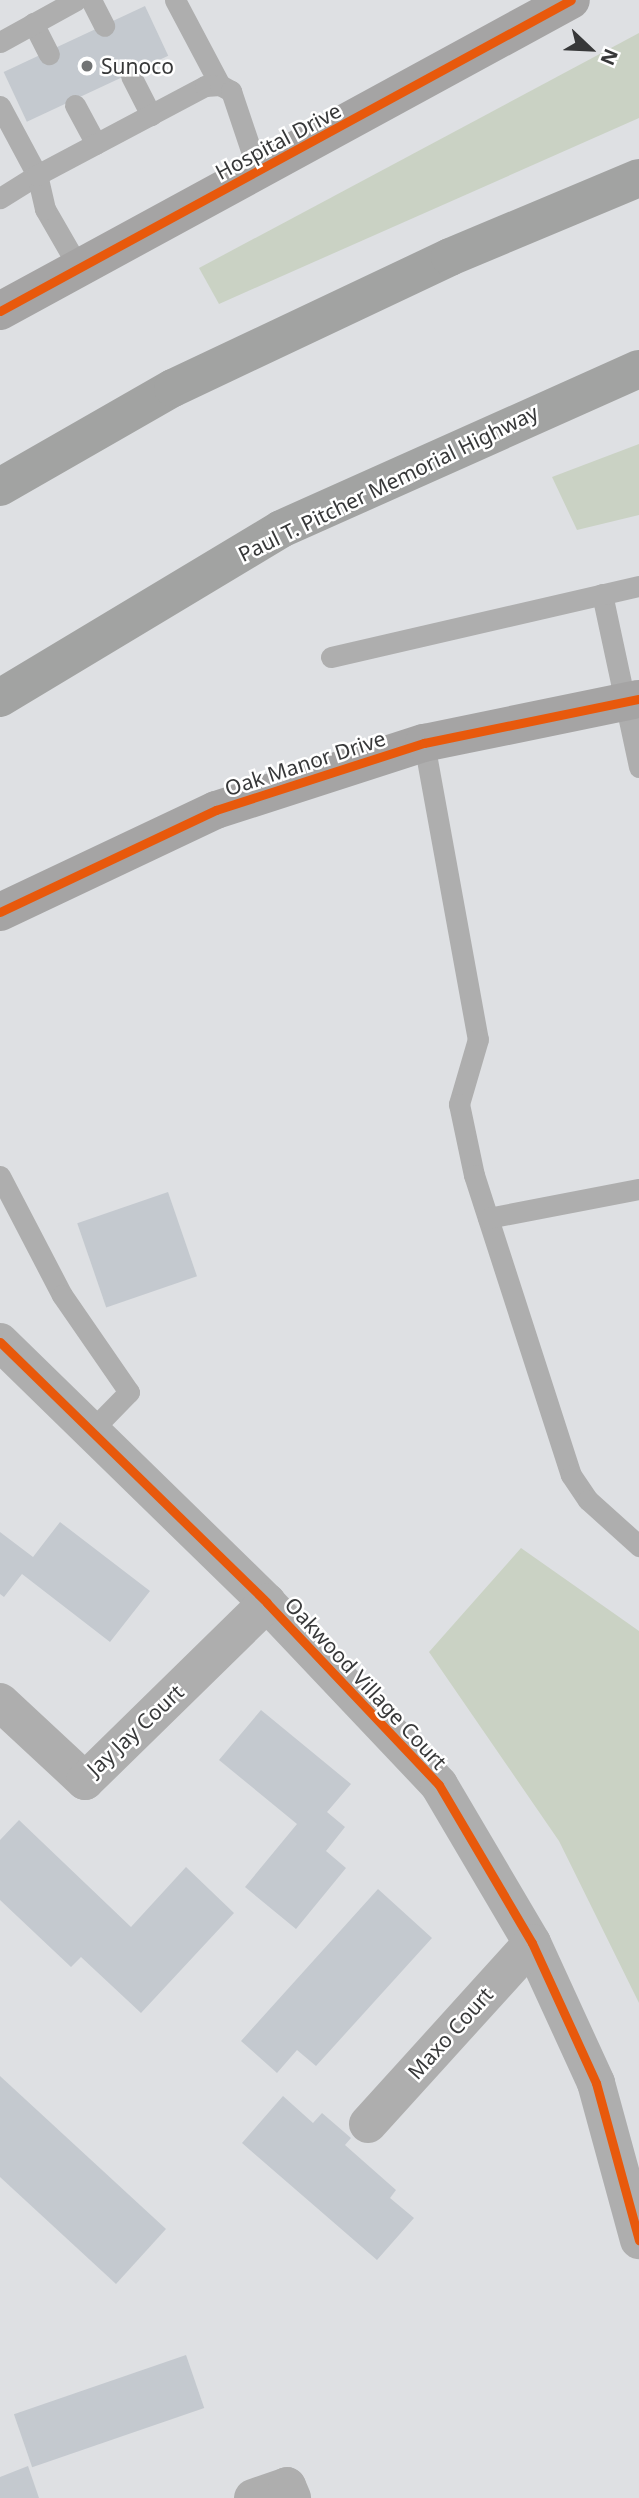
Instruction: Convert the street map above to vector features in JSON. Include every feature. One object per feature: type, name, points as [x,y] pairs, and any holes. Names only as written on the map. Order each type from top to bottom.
[{"type":"highway","points":[[0,486],[186,382],[450,257],[639,178]]},
{"type":"highway","name":"Paul T. Pitcher Memorial Highway","points":[[0,698],[281,529],[639,369]]},
{"type":"street","name":"Hospital Drive","points":[[0,311],[572,0]]},
{"type":"street","name":"Oak Manor Drive","points":[[0,912],[216,810],[424,743],[633,700]]},
{"type":"street","name":"Oakwood Village Court","points":[[0,1342],[267,1603],[439,1786],[532,1942],[596,2083],[639,2241]]},
{"type":"street","name":"Jay Jay Court","points":[[0,1702],[85,1781],[267,1603]]},
{"type":"street","name":"Maxo Court","points":[[368,2124],[532,1942]]},
{"type":"street","points":[[253,2498],[287,2486],[292,2498]]},
{"type":"lane","points":[[0,41],[76,0]]},
{"type":"lane","points":[[91,0],[104,26]]},
{"type":"lane","points":[[175,0],[220,85],[231,91],[258,171]]},
{"type":"lane","points":[[33,23],[49,54]]},
{"type":"lane","points":[[131,76],[151,115]]},
{"type":"lane","points":[[0,198],[37,175],[151,115],[220,85]]},
{"type":"lane","points":[[75,105],[96,144]]},
{"type":"lane","points":[[0,106],[37,175],[45,209],[79,268]]},
{"type":"lane","points":[[331,657],[639,586]]},
{"type":"lane","points":[[602,594],[633,700],[639,767]]},
{"type":"lane","points":[[424,743],[478,1039],[458,1104],[488,1218],[571,1475],[587,1500],[639,1546]]},
{"type":"lane","points":[[0,1176],[62,1295],[129,1392],[91,1431]]},
{"type":"lane","points":[[488,1218],[639,1189]]},
{"type":"shaded area","points":[[639,33],[639,118],[219,304],[199,268]]},
{"type":"shaded area","points":[[639,444],[639,515],[577,530],[552,477]]},
{"type":"shaded area","points":[[521,1548],[639,1631],[639,2003],[559,1841],[429,1652]]},
{"type":"building","name":"Sunoco","points":[[145,6],[168,56],[27,122],[4,72]]},
{"type":"building","points":[[168,1192],[197,1276],[106,1307],[77,1223]]},
{"type":"building","points":[[60,1522],[150,1591],[110,1642],[22,1574],[4,1597],[0,1594],[0,1532],[33,1557]]},
{"type":"building","points":[[261,1710],[351,1784],[327,1812],[345,1827],[326,1851],[346,1868],[296,1929],[245,1887],[297,1824],[219,1760]]},
{"type":"building","points":[[19,1820],[131,1927],[186,1867],[234,1913],[141,2013],[81,1957],[71,1967],[0,1900],[0,1840]]},
{"type":"building","points":[[378,1889],[432,1938],[316,2066],[297,2050],[277,2073],[241,2041]]},
{"type":"building","points":[[0,2076],[166,2229],[116,2284],[0,2177]]},
{"type":"building","points":[[283,2096],[313,2123],[322,2113],[351,2138],[345,2145],[396,2190],[390,2198],[414,2218],[377,2260],[242,2143]]},
{"type":"building","points":[[186,2355],[204,2408],[32,2467],[14,2414]]},
{"type":"building","points":[[28,2466],[39,2498],[0,2498],[0,2477]]},
{"type":"cycle path","points":[[0,311],[571,0]]},
{"type":"cycle path","points":[[0,912],[216,810],[424,743],[639,699]]},
{"type":"cycle path","points":[[0,1342],[267,1603],[439,1785],[532,1943],[596,2083],[639,2240]]},
{"type":"place","name":"Sunoco","points":[[87,66]]}]
